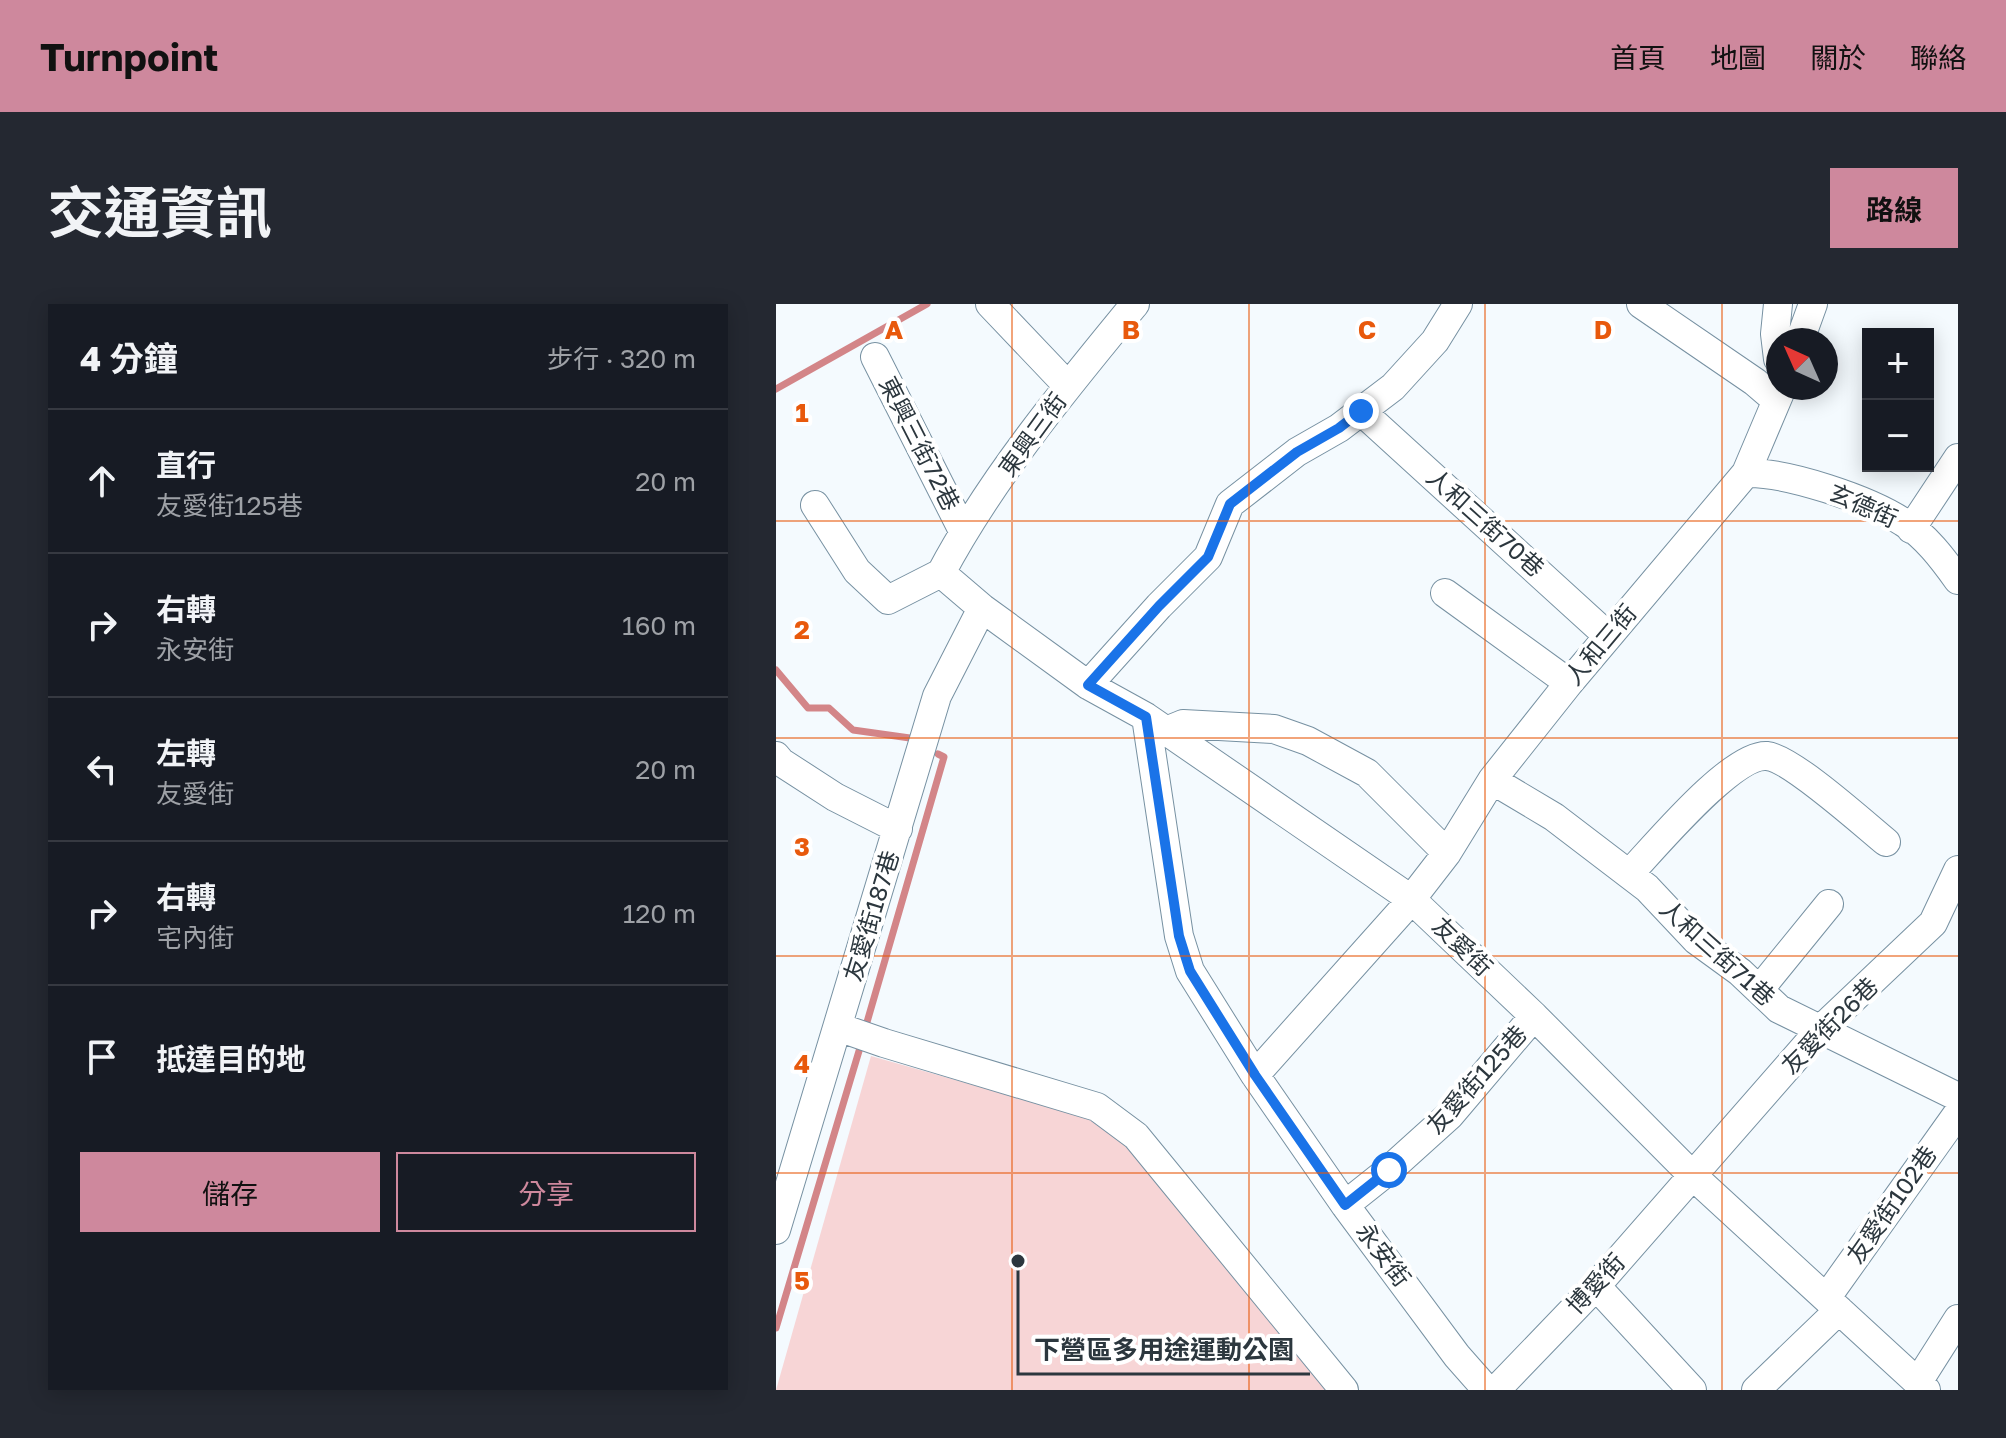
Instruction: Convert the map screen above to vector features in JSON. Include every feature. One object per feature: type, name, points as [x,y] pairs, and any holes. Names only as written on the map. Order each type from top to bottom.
[{"type":"street","points":[[990,304],[1068,386]]},
{"type":"street","name":"東興三街","points":[[941,573],[963,531],[1068,386],[1135,304]]},
{"type":"street","points":[[1088,685],[1208,557],[1230,504],[1297,452],[1339,428],[1393,387],[1435,341],[1458,304]]},
{"type":"street","points":[[1641,304],[1766,388]]},
{"type":"street","points":[[1776,328],[1778,304]]},
{"type":"street","points":[[1804,328],[1813,304]]},
{"type":"street","name":"東興三街72巷","points":[[875,357],[963,531]]},
{"type":"street","name":"人和三街","points":[[1255,1075],[1411,899],[1447,853],[1492,780],[1569,683],[1746,473],[1776,400]]},
{"type":"street","name":"人和三街70巷","points":[[1361,411],[1608,636]]},
{"type":"street","points":[[1911,529],[1958,458]]},
{"type":"street","name":"玄德街","points":[[1746,473],[1767,472],[1838,492],[1904,522],[1942,558],[1958,580]]},
{"type":"street","points":[[815,505],[857,571],[888,600],[941,573]]},
{"type":"street","name":"友愛街","points":[[941,573],[982,608],[1088,685],[1156,724],[1411,899],[1534,1016],[1693,1176],[1922,1386]]},
{"type":"street","points":[[1445,593],[1569,683]]},
{"type":"street","name":"友愛街187巷","points":[[776,1230],[937,696],[982,608]]},
{"type":"street","points":[[1156,724],[1274,729],[1308,741],[1367,773],[1447,853]]},
{"type":"street","name":"永安街","points":[[1156,724],[1179,936],[1190,971],[1255,1075],[1345,1205],[1457,1356],[1487,1390]]},
{"type":"street","points":[[776,756],[835,797],[898,829]]},
{"type":"street","points":[[1629,874],[1721,778],[1746,761],[1768,756],[1800,772],[1886,842]]},
{"type":"street","name":"人和三街71巷","points":[[1492,780],[1554,817],[1647,888],[1696,940],[1740,972],[1779,1009],[1958,1097]]},
{"type":"street","name":"友愛街26巷","points":[[1693,1176],[1820,1030],[1933,923],[1958,870]]},
{"type":"street","points":[[1759,990],[1829,904]]},
{"type":"street","name":"友愛街125巷","points":[[1345,1205],[1450,1115],[1534,1016]]},
{"type":"street","points":[[838,1027],[1097,1107],[1136,1136],[1344,1390]]},
{"type":"street","name":"友愛街102巷","points":[[1756,1390],[1833,1304],[1958,1113]]},
{"type":"street","name":"博愛街","points":[[1496,1390],[1596,1286],[1693,1176]]},
{"type":"street","points":[[1596,1286],[1692,1390]]},
{"type":"street","points":[[1922,1386],[1958,1319]]},
{"type":"shaded area","points":[[871,1056],[1093,1119],[1123,1139],[1330,1390],[776,1390]]},
{"type":"waterway","points":[[776,389],[927,304]]},
{"type":"waterway","points":[[776,670],[808,708],[829,708],[853,730],[917,739]]},
{"type":"waterway","points":[[865,1029],[944,757],[938,754]]},
{"type":"waterway","points":[[776,1328],[862,1041]]},
{"type":"place","name":"下營區多用途運動公園","points":[[1018,1261]]},
{"type":"route","points":[[1361,411],[1339,428],[1297,452],[1230,504],[1208,557],[1088,685],[1146,717],[1179,936],[1190,971],[1255,1075],[1345,1205],[1389,1170]]}]
